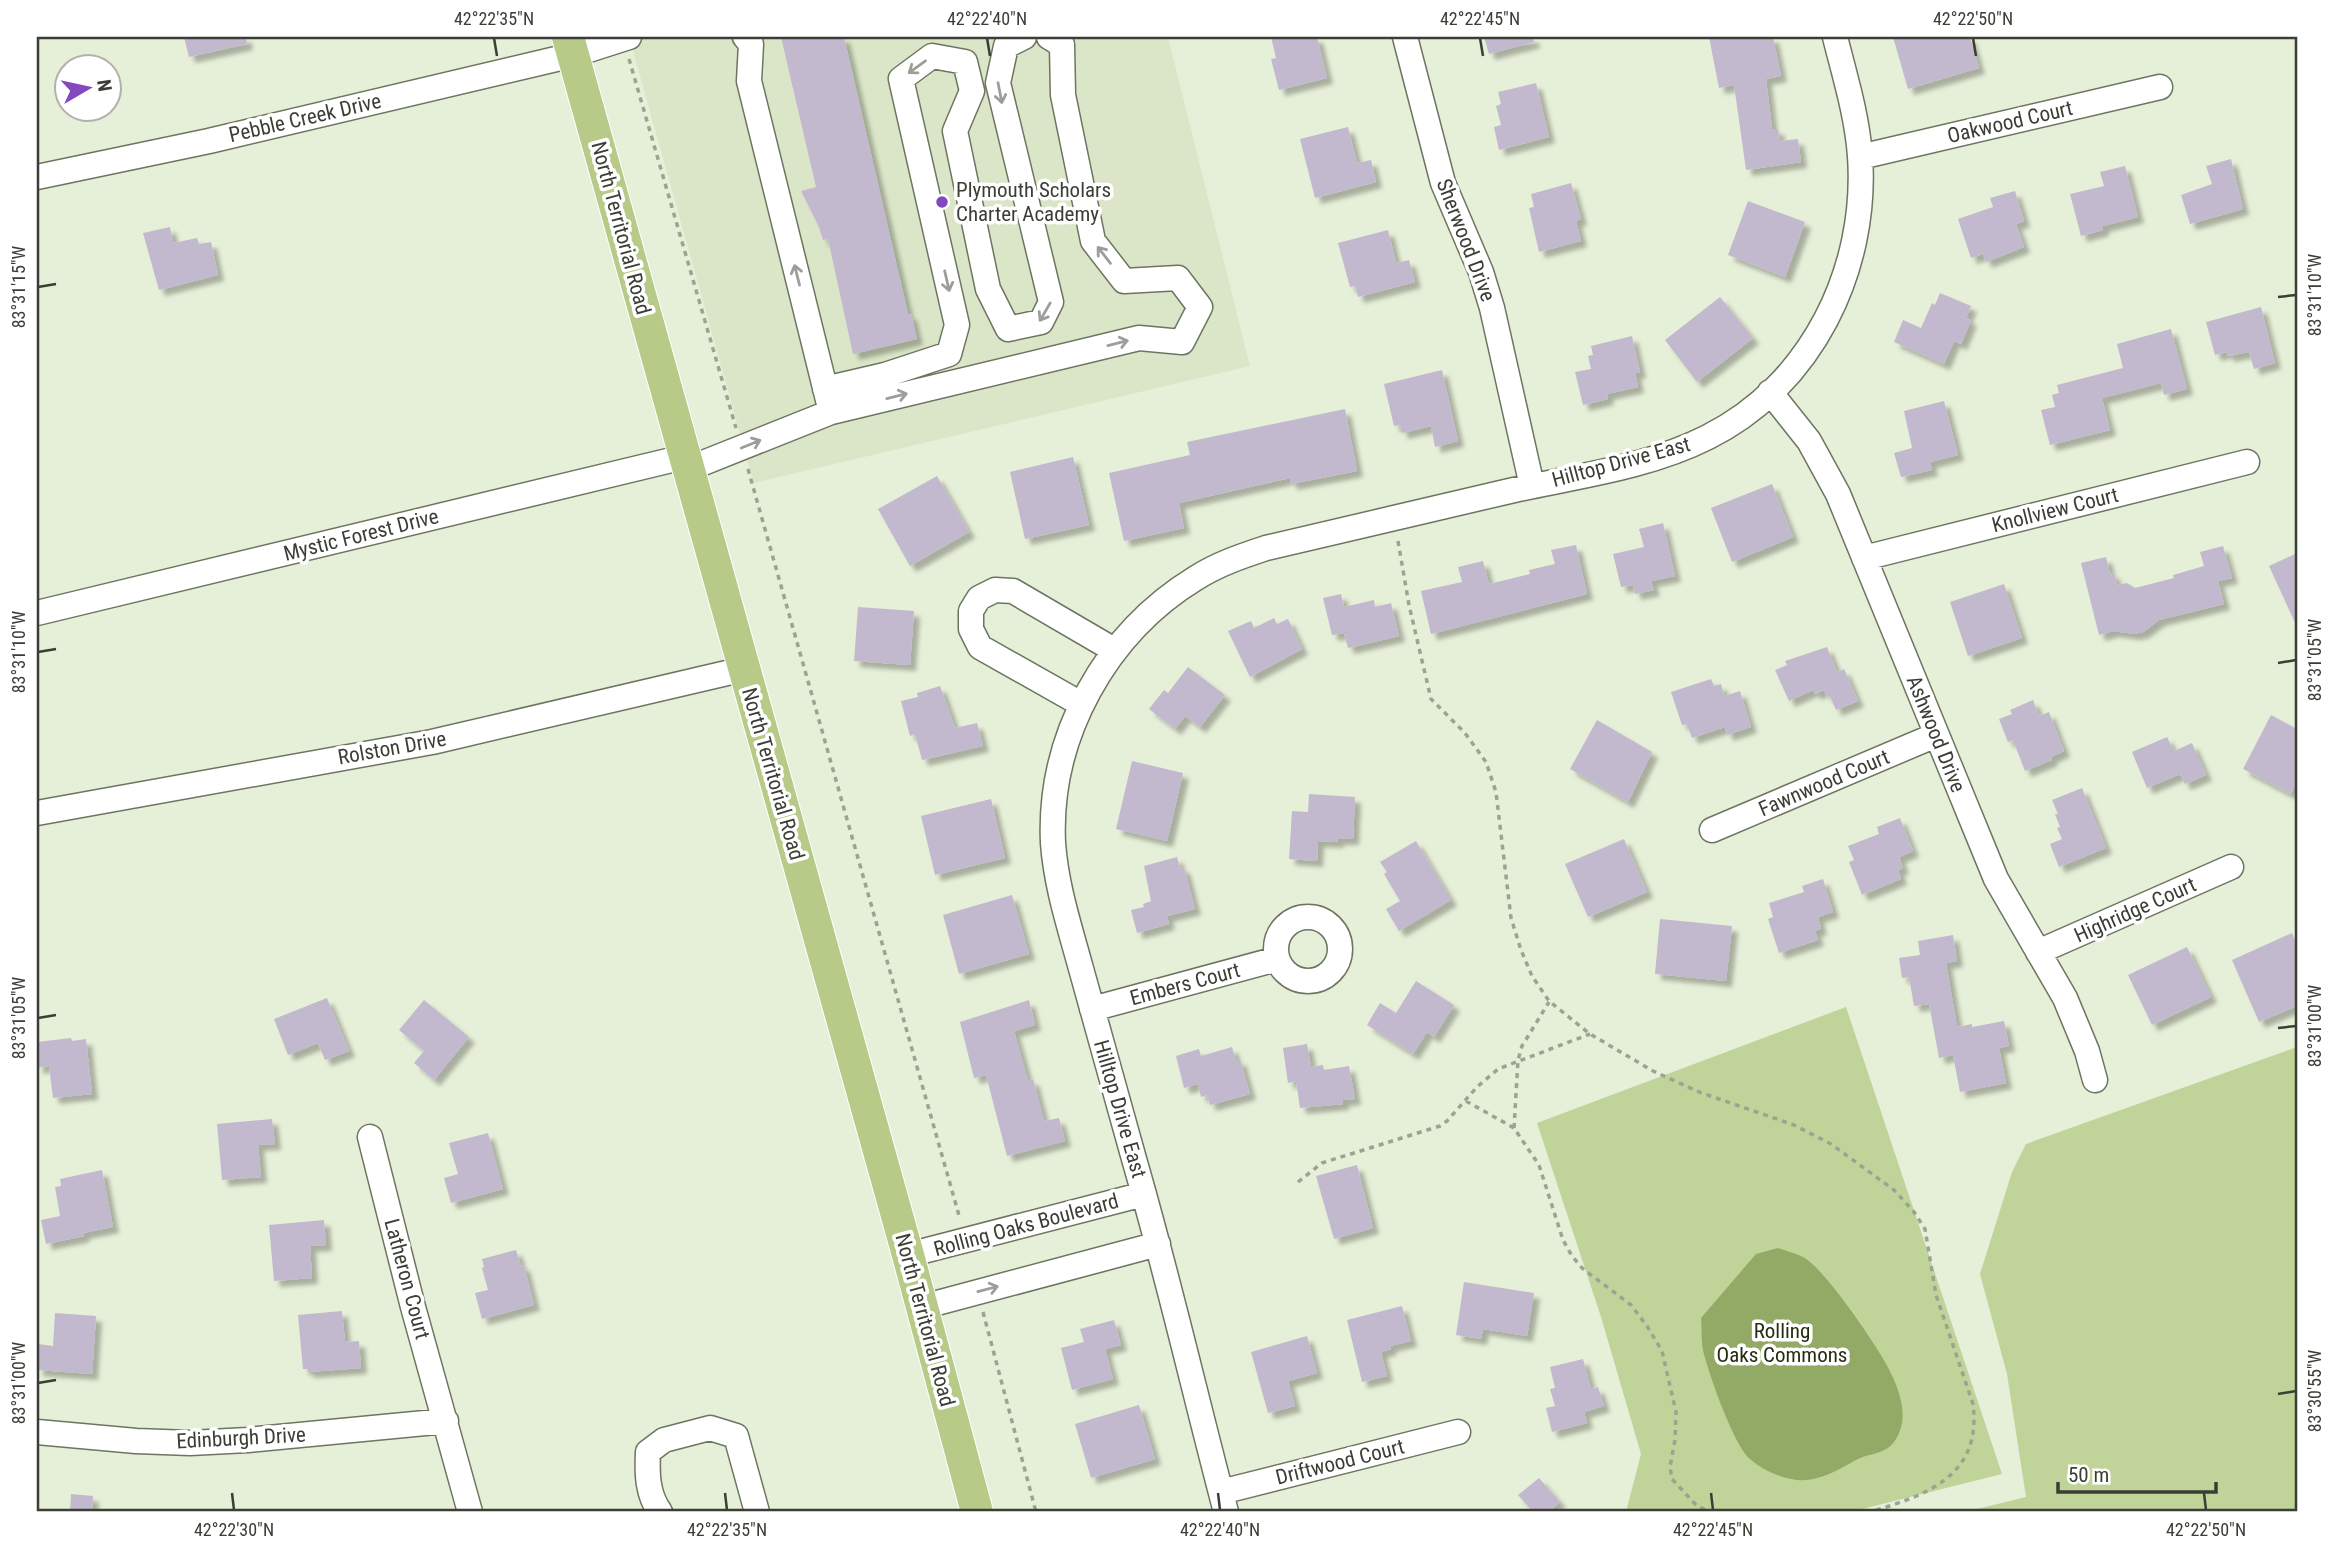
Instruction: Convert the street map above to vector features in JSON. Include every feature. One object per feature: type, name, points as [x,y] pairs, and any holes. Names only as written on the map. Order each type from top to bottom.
[{"type":"main road","name":"North Territorial Road","points":[[571,46],[977,1512]]},
{"type":"street","points":[[744,37],[751,44],[749,81],[828,401]]},
{"type":"street","points":[[828,401],[885,375],[949,354],[957,325],[901,79],[932,56],[965,62],[972,91],[955,131],[988,289],[1008,329],[1041,322],[1051,302],[998,83],[1006,46],[1024,37]]},
{"type":"street","points":[[828,401],[1139,338],[1182,342],[1200,307],[1178,278],[1124,281],[1093,241],[1063,96],[1062,45],[1049,37]]},
{"type":"street","name":"Sherwood Drive","points":[[1405,37],[1443,183],[1481,272],[1492,308],[1532,486]]},
{"type":"street","name":"Hilltop Drive East","points":[[1224,1502],[1158,1244],[1060,892],[1053,841],[1054,806],[1068,736],[1094,679],[1114,650],[1139,622],[1166,598],[1223,563],[1266,548],[1625,465],[1686,447],[1730,424],[1770,392],[1792,370],[1813,342],[1841,289],[1859,223],[1860,157],[1852,96],[1835,37]]},
{"type":"street","name":"Pebble Creek Drive","points":[[37,177],[209,141],[571,46],[626,38]]},
{"type":"street","name":"Oakwood Court","points":[[1860,157],[2160,87]]},
{"type":"street","name":"Ashwood Drive","points":[[1770,392],[1809,441],[1838,494],[1996,879],[2076,1020],[2095,1080]]},
{"type":"street","name":"Mystic Forest Drive","points":[[37,613],[742,448],[828,401]]},
{"type":"street","name":"Knollview Court","points":[[1864,558],[2247,462]]},
{"type":"street","points":[[1081,705],[980,647],[971,629],[971,611],[979,598],[995,590],[1013,591],[1114,650]]},
{"type":"street","name":"Rolston Drive","points":[[37,813],[432,742],[744,669]]},
{"type":"street","name":"Fawnwood Court","points":[[1712,830],[1936,735]]},
{"type":"street","name":"Highridge Court","points":[[2038,952],[2231,867]]},
{"type":"street","name":"Embers Court","points":[[1092,1009],[1277,960]]},
{"type":"street","name":"Latheron Court","points":[[370,1137],[413,1307],[470,1512]]},
{"type":"street","name":"Rolling Oaks Boulevard","points":[[908,1255],[1144,1194]]},
{"type":"street","points":[[922,1307],[1158,1244]]},
{"type":"street","name":"Edinburgh Drive","points":[[37,1432],[190,1443],[446,1421]]},
{"type":"street","points":[[660,1512],[653,1502],[647,1472],[648,1452],[664,1440],[710,1428],[736,1436],[757,1512]]},
{"type":"street","name":"Driftwood Court","points":[[1224,1502],[1458,1432]]},
{"type":"path","points":[[626,38],[966,1240]]},
{"type":"path","points":[[1395,518],[1409,605],[1431,699],[1465,733],[1486,762],[1496,792],[1511,918],[1532,976],[1549,1002],[1590,1034],[1665,1076],[1699,1092],[1794,1125],[1831,1144],[1894,1189],[1925,1229],[1936,1295],[1973,1404],[1971,1444],[1961,1465],[1948,1478],[1930,1490],[1870,1512]]},
{"type":"path","points":[[1514,1128],[1518,1060],[1522,1046],[1549,1002]]},
{"type":"path","points":[[1298,1182],[1322,1163],[1440,1126],[1498,1069],[1590,1034]]},
{"type":"path","points":[[1466,1101],[1514,1128],[1539,1165],[1563,1240],[1572,1256],[1582,1268],[1630,1305],[1647,1326],[1662,1352],[1676,1412],[1670,1467],[1672,1479],[1698,1506],[1711,1512]]},
{"type":"path","points":[[978,1292],[1036,1512]]},
{"type":"path","points":[[1744,1512],[1758,1512]]},
{"type":"shaded area","name":"Plymouth Scholars Charter Academy","points":[[629,37],[1168,37],[1250,366],[754,483]]},
{"type":"shaded area","points":[[1778,1248],[1810,1262],[1834,1288],[1879,1351],[1895,1382],[1903,1413],[1901,1428],[1890,1446],[1813,1479],[1784,1477],[1749,1458],[1736,1438],[1722,1407],[1702,1346],[1701,1318],[1756,1254]]},
{"type":"green space","name":"Rolling Oaks Commons","points":[[1846,1007],[2002,1474],[1850,1512],[1626,1512],[1641,1454],[1601,1317],[1537,1123]]},
{"type":"green space","points":[[2297,1047],[2297,1512],[1965,1512],[2026,1497],[2007,1374],[1980,1274],[2012,1172],[2026,1144]]},
{"type":"building","points":[[184,37],[246,37],[247,44],[189,57]]},
{"type":"building","points":[[781,37],[844,37],[908,314],[911,314],[917,339],[853,354],[828,239],[823,240],[801,191],[816,187]]},
{"type":"building","points":[[1271,37],[1317,37],[1327,78],[1279,90],[1271,59],[1276,58]]},
{"type":"building","points":[[1484,37],[1533,37],[1534,42],[1489,54]]},
{"type":"building","points":[[1709,37],[1773,37],[1781,76],[1766,79],[1772,129],[1778,129],[1780,141],[1798,139],[1801,162],[1746,170],[1734,85],[1719,88]]},
{"type":"building","points":[[1893,37],[1970,37],[1979,68],[1908,89]]},
{"type":"building","points":[[1536,83],[1549,137],[1499,150],[1494,127],[1501,125],[1496,106],[1501,104],[1498,92]]},
{"type":"building","points":[[1348,127],[1357,163],[1371,160],[1376,182],[1315,198],[1300,139]]},
{"type":"building","points":[[2231,159],[2243,209],[2190,224],[2181,195],[2212,184],[2206,166]]},
{"type":"building","points":[[2125,166],[2138,217],[2103,226],[2103,230],[2081,236],[2070,194],[2104,186],[2100,172]]},
{"type":"building","points":[[1571,183],[1581,219],[1576,221],[1581,241],[1539,252],[1529,208],[1534,207],[1531,194]]},
{"type":"building","points":[[2015,191],[2024,221],[2016,224],[2024,247],[1986,262],[1983,254],[1971,258],[1958,219],[1993,207],[1990,198]]},
{"type":"building","points":[[1748,201],[1805,222],[1785,277],[1728,255]]},
{"type":"building","points":[[170,227],[173,243],[197,238],[199,244],[211,242],[218,275],[159,290],[143,233]]},
{"type":"building","points":[[1388,230],[1396,263],[1409,260],[1415,282],[1358,297],[1355,286],[1350,287],[1338,243]]},
{"type":"building","points":[[1940,293],[1971,306],[1966,318],[1971,320],[1961,344],[1954,341],[1944,364],[1894,342],[1903,320],[1921,328],[1932,303],[1935,305]]},
{"type":"building","points":[[1720,297],[1753,338],[1697,382],[1665,340]]},
{"type":"building","points":[[2261,307],[2275,363],[2254,369],[2249,352],[2228,356],[2227,352],[2215,355],[2206,322]]},
{"type":"building","points":[[2171,329],[2187,389],[2164,395],[2161,383],[2102,398],[2110,430],[2050,445],[2041,410],[2055,407],[2052,395],[2059,393],[2057,385],[2123,368],[2117,344]]},
{"type":"building","points":[[1632,336],[1640,372],[1635,373],[1638,387],[1607,394],[1608,399],[1583,405],[1575,372],[1591,369],[1588,356],[1593,355],[1591,346]]},
{"type":"building","points":[[1442,370],[1458,441],[1435,447],[1431,426],[1402,433],[1400,425],[1394,426],[1384,384]]},
{"type":"building","points":[[1944,401],[1958,455],[1930,462],[1932,470],[1901,477],[1894,453],[1912,448],[1904,411]]},
{"type":"building","points":[[1345,409],[1357,471],[1291,484],[1290,478],[1179,503],[1184,528],[1124,541],[1109,473],[1190,455],[1187,442]]},
{"type":"building","points":[[1073,457],[1089,525],[1025,539],[1010,472]]},
{"type":"building","points":[[937,476],[969,532],[910,566],[878,509]]},
{"type":"building","points":[[1772,484],[1793,537],[1732,562],[1711,508]]},
{"type":"building","points":[[1663,523],[1675,576],[1651,581],[1654,590],[1635,594],[1633,585],[1621,587],[1613,554],[1644,547],[1639,529]]},
{"type":"building","points":[[1576,545],[1587,594],[1431,634],[1421,591],[1462,582],[1458,567],[1483,561],[1489,584],[1530,574],[1529,570],[1555,564],[1551,550]]},
{"type":"building","points":[[2223,546],[2232,578],[2218,581],[2224,604],[2159,620],[2143,632],[2134,634],[2113,631],[2099,635],[2081,563],[2106,557],[2110,574],[2114,573],[2117,585],[2127,583],[2135,588],[2174,578],[2173,575],[2204,566],[2200,552]]},
{"type":"building","points":[[2297,553],[2297,627],[2269,566]]},
{"type":"building","points":[[2004,584],[2022,638],[1968,656],[1950,602]]},
{"type":"building","points":[[1341,594],[1344,607],[1374,600],[1375,607],[1391,603],[1399,636],[1348,648],[1344,633],[1332,635],[1323,598]]},
{"type":"building","points":[[858,607],[914,611],[910,665],[854,661]]},
{"type":"building","points":[[1274,618],[1277,624],[1288,619],[1302,649],[1250,677],[1228,631],[1251,621],[1254,628]]},
{"type":"building","points":[[1827,647],[1837,672],[1844,669],[1858,701],[1836,710],[1824,690],[1815,694],[1813,690],[1789,701],[1775,670],[1787,665],[1785,661]]},
{"type":"building","points":[[1188,667],[1225,695],[1200,727],[1185,716],[1175,729],[1149,709],[1164,690],[1168,693]]},
{"type":"building","points":[[1711,679],[1714,686],[1721,684],[1724,696],[1740,691],[1751,727],[1727,735],[1725,727],[1692,738],[1687,724],[1682,725],[1671,692]]},
{"type":"building","points":[[940,686],[955,728],[977,723],[983,746],[922,760],[915,734],[910,736],[901,701],[918,697],[917,693]]},
{"type":"building","points":[[2033,700],[2039,716],[2049,712],[2064,751],[2051,757],[2052,760],[2025,771],[2013,740],[2008,742],[1999,719],[2012,714],[2010,710]]},
{"type":"building","points":[[2271,715],[2297,729],[2297,782],[2291,794],[2243,769]]},
{"type":"building","points":[[1597,720],[1652,752],[1628,802],[1570,769]]},
{"type":"building","points":[[2167,737],[2174,751],[2192,743],[2206,775],[2185,784],[2180,774],[2147,788],[2132,752]]},
{"type":"building","points":[[1132,761],[1183,773],[1167,841],[1116,829]]},
{"type":"building","points":[[2082,788],[2106,848],[2059,867],[2050,844],[2062,839],[2057,828],[2060,827],[2055,814],[2058,814],[2052,800]]},
{"type":"building","points":[[1309,794],[1355,797],[1353,839],[1318,841],[1317,861],[1289,859],[1292,811],[1308,812]]},
{"type":"building","points":[[991,799],[1005,858],[935,875],[921,816]]},
{"type":"building","points":[[1900,818],[1913,851],[1899,857],[1903,868],[1898,870],[1901,879],[1862,895],[1849,862],[1854,860],[1848,846],[1879,834],[1877,827]]},
{"type":"building","points":[[1624,839],[1647,892],[1588,917],[1565,864]]},
{"type":"building","points":[[1416,841],[1451,900],[1399,931],[1386,909],[1400,901],[1380,862]]},
{"type":"building","points":[[1177,857],[1180,868],[1184,867],[1195,909],[1167,916],[1169,924],[1137,933],[1131,910],[1144,907],[1143,904],[1151,901],[1144,866]]},
{"type":"building","points":[[1823,879],[1833,912],[1818,917],[1821,929],[1815,931],[1818,940],[1779,953],[1768,919],[1773,917],[1769,903],[1804,892],[1802,886]]},
{"type":"building","points":[[1012,895],[1029,954],[959,974],[943,915]]},
{"type":"building","points":[[1660,919],[1732,926],[1726,981],[1655,974]]},
{"type":"building","points":[[2292,933],[2297,946],[2297,1006],[2259,1022],[2232,960]]},
{"type":"building","points":[[1953,935],[1957,961],[1946,963],[1957,1027],[2004,1021],[2009,1046],[1999,1048],[2006,1083],[1960,1092],[1953,1055],[1939,1058],[1929,1004],[1914,1006],[1909,977],[1902,978],[1899,958],[1920,955],[1918,941]]},
{"type":"building","points":[[2187,947],[2211,997],[2152,1025],[2128,975]]},
{"type":"building","points":[[1416,981],[1454,1005],[1434,1037],[1427,1032],[1413,1054],[1367,1025],[1380,1003],[1396,1013]]},
{"type":"building","points":[[327,998],[349,1051],[325,1060],[318,1043],[288,1055],[274,1019]]},
{"type":"building","points":[[424,1000],[469,1037],[434,1080],[414,1063],[424,1051],[399,1030]]},
{"type":"building","points":[[1029,1000],[1035,1025],[1014,1031],[1028,1081],[1033,1079],[1044,1121],[1059,1118],[1065,1141],[1007,1156],[986,1075],[974,1078],[960,1022]]},
{"type":"building","points":[[71,1038],[72,1041],[86,1039],[92,1094],[53,1098],[49,1066],[37,1068],[37,1042]]},
{"type":"building","points":[[1307,1044],[1311,1067],[1323,1065],[1324,1070],[1349,1066],[1355,1099],[1343,1100],[1343,1104],[1300,1108],[1296,1081],[1288,1083],[1283,1048]]},
{"type":"building","points":[[1232,1047],[1236,1061],[1240,1059],[1250,1094],[1210,1105],[1207,1095],[1201,1097],[1198,1084],[1184,1088],[1176,1056],[1199,1049],[1201,1056]]},
{"type":"building","points":[[272,1119],[275,1144],[258,1145],[261,1177],[222,1180],[217,1124]]},
{"type":"building","points":[[488,1133],[503,1189],[451,1203],[444,1178],[458,1174],[449,1143]]},
{"type":"building","points":[[1357,1165],[1373,1228],[1334,1239],[1316,1176]]},
{"type":"building","points":[[102,1170],[113,1227],[46,1244],[41,1220],[60,1216],[55,1187],[61,1186],[60,1179]]},
{"type":"building","points":[[324,1220],[326,1245],[310,1246],[312,1278],[274,1281],[269,1225]]},
{"type":"building","points":[[516,1250],[521,1266],[524,1265],[534,1305],[482,1319],[475,1293],[488,1290],[482,1259]]},
{"type":"building","points":[[1464,1282],[1534,1293],[1527,1336],[1483,1329],[1481,1339],[1456,1335]]},
{"type":"building","points":[[1402,1306],[1411,1341],[1390,1346],[1391,1349],[1381,1352],[1387,1376],[1362,1382],[1347,1320]]},
{"type":"building","points":[[342,1311],[345,1342],[359,1341],[361,1368],[308,1372],[308,1369],[303,1369],[298,1315]]},
{"type":"building","points":[[55,1313],[96,1316],[92,1374],[37,1370],[38,1344],[53,1346]]},
{"type":"building","points":[[1114,1320],[1121,1345],[1105,1349],[1113,1379],[1072,1390],[1061,1348],[1084,1342],[1080,1329]]},
{"type":"building","points":[[1307,1336],[1317,1373],[1288,1381],[1295,1406],[1268,1413],[1251,1352]]},
{"type":"building","points":[[1583,1359],[1591,1389],[1598,1387],[1604,1406],[1584,1412],[1587,1423],[1552,1432],[1546,1408],[1555,1406],[1550,1389],[1555,1388],[1550,1367]]},
{"type":"building","points":[[1139,1405],[1155,1459],[1091,1478],[1075,1424]]},
{"type":"building","points":[[1539,1478],[1560,1502],[1548,1512],[1533,1512],[1518,1495]]},
{"type":"building","points":[[71,1494],[93,1496],[92,1512],[70,1512]]},
{"type":"place","name":"Plymouth Scholars Charter Academy","points":[[942,202]]}]
